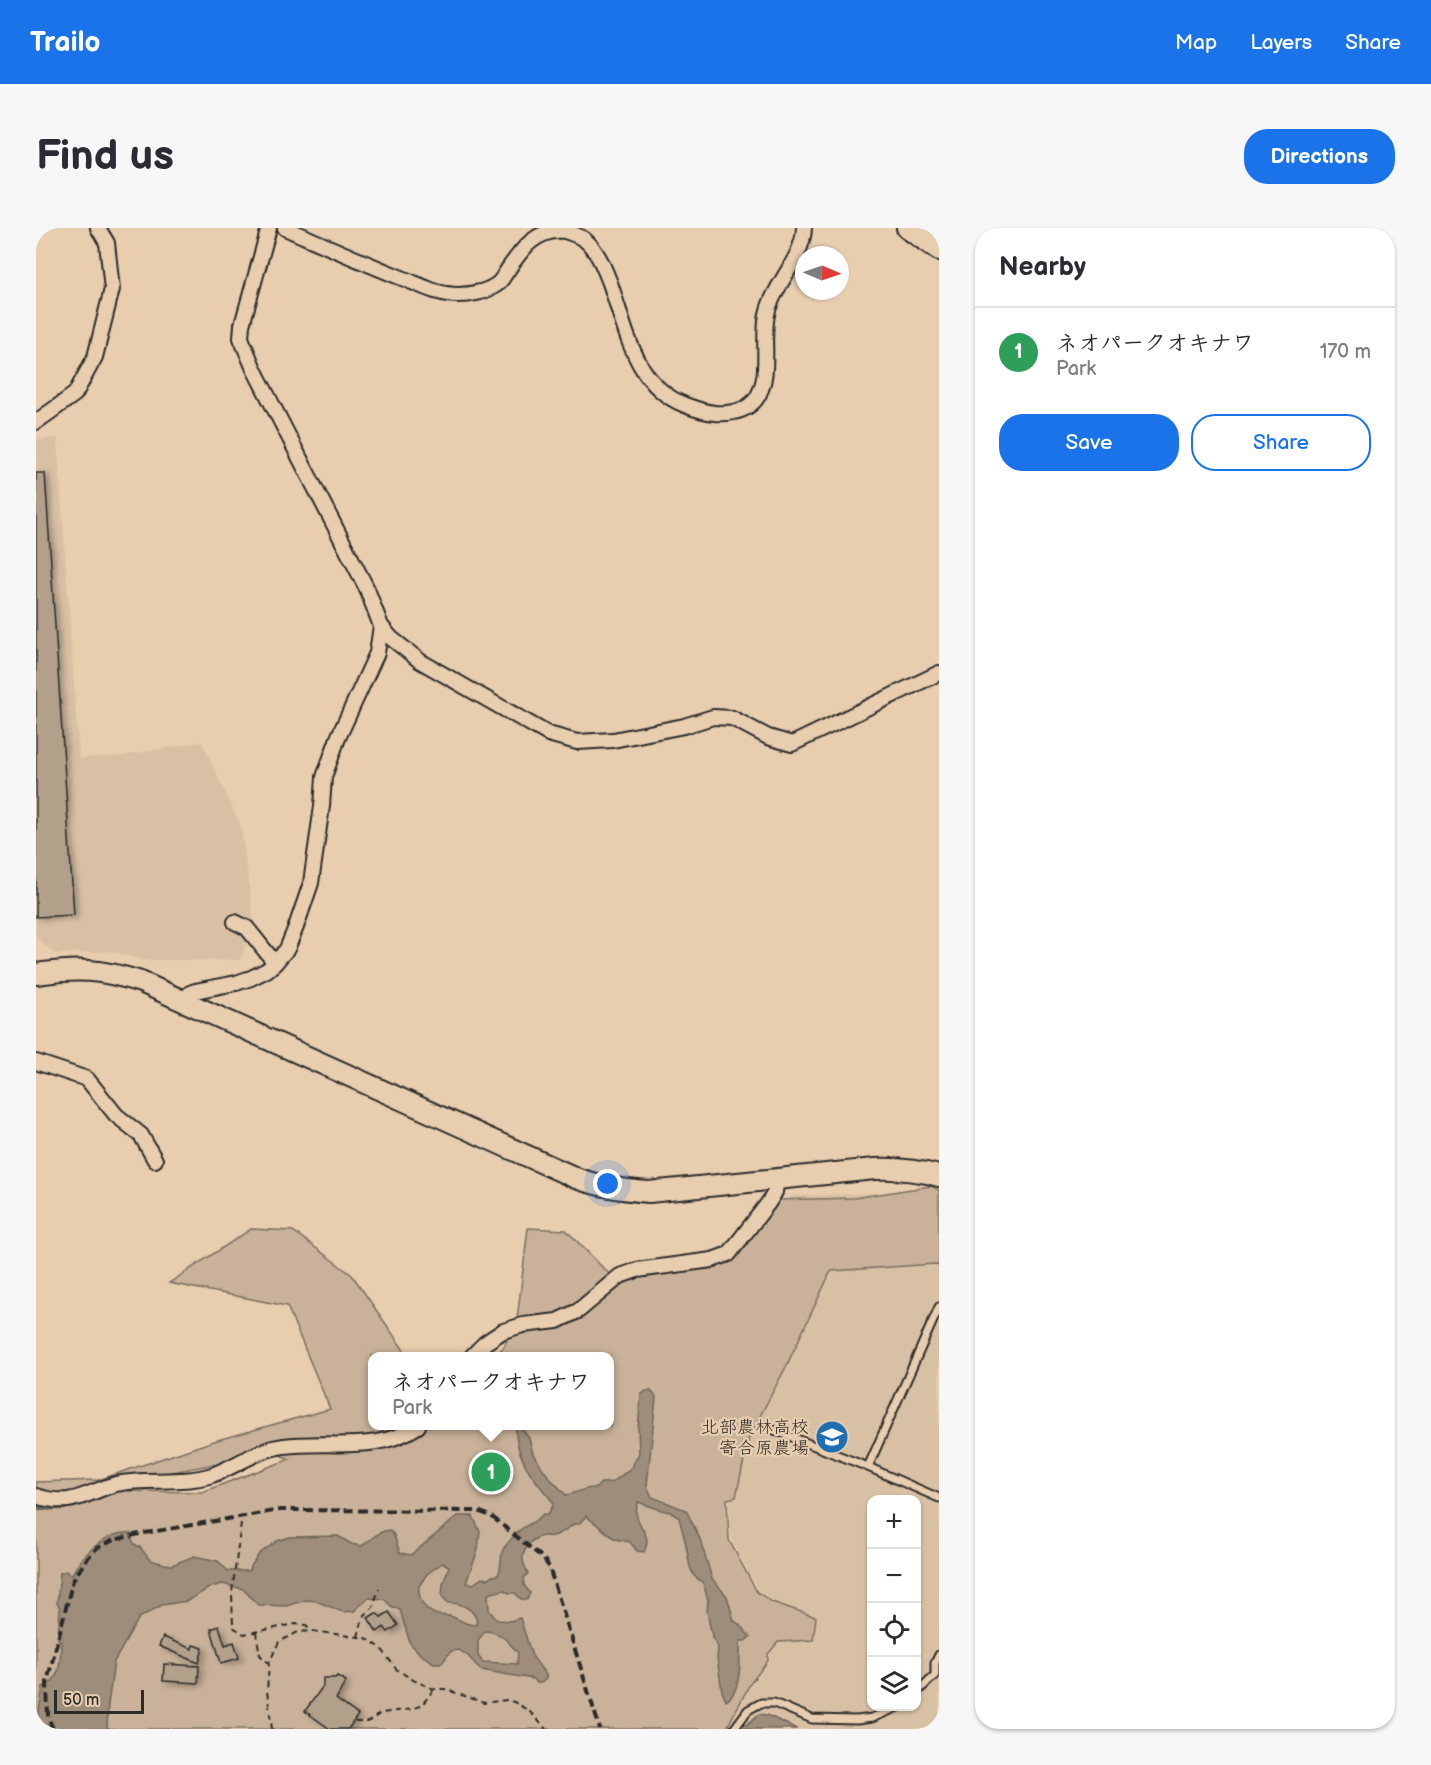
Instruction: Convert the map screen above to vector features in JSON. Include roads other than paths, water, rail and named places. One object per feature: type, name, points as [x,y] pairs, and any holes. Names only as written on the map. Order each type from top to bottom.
[{"type":"street","points":[[36,422],[75,394],[95,357],[112,288],[107,243],[98,228]]},
{"type":"street","points":[[269,228],[242,325],[241,338],[254,369],[367,589],[381,626],[392,638],[430,667],[548,734],[577,742],[635,736],[684,726],[713,717],[732,718],[768,737],[792,744],[939,673]]},
{"type":"street","points":[[285,228],[442,294],[458,295],[483,292],[498,284],[526,243],[541,230],[562,230],[584,239],[600,259],[637,361],[651,381],[671,400],[704,412],[729,414],[746,408],[755,399],[764,381],[768,312],[778,285],[795,257],[804,235],[804,228]]},
{"type":"street","points":[[907,228],[939,250]]},
{"type":"street","points":[[184,1000],[195,991],[236,983],[259,974],[275,963],[287,949],[311,883],[324,777],[338,738],[377,654],[381,626]]},
{"type":"street","points":[[234,922],[247,928],[275,963]]},
{"type":"street","points":[[36,974],[81,970],[115,974],[141,982],[597,1186],[649,1192],[900,1168],[939,1176]]},
{"type":"street","points":[[36,1062],[87,1079],[116,1115],[141,1136],[155,1160]]},
{"type":"street","points":[[476,1352],[503,1331],[523,1325],[557,1321],[578,1311],[620,1276],[637,1270],[712,1260],[729,1254],[775,1192],[777,1178]]},
{"type":"street","points":[[36,1496],[68,1500],[117,1484],[191,1480],[212,1475],[260,1452],[283,1446],[369,1445],[405,1434],[411,1430]]},
{"type":"lane","points":[[868,1467],[939,1307]]},
{"type":"lane","points":[[774,1430],[939,1498]]},
{"type":"lane","points":[[921,1688],[936,1675],[935,1663],[939,1654]]},
{"type":"lane","points":[[734,1729],[748,1710],[761,1703],[774,1703],[812,1719],[857,1720],[880,1716],[891,1711]]},
{"type":"waterway","points":[[36,1507],[65,1508]]},
{"type":"railway","points":[[53,1729],[48,1717],[47,1682],[73,1580],[97,1548],[114,1540],[139,1534],[280,1510],[478,1511],[491,1516],[543,1558],[549,1567],[600,1729]]},
{"type":"place","name":"北部農林高校 寄合原農場","points":[[832,1437]]},
{"type":"place","name":"ネオパークオキナワ","points":[[491,1472]]}]
